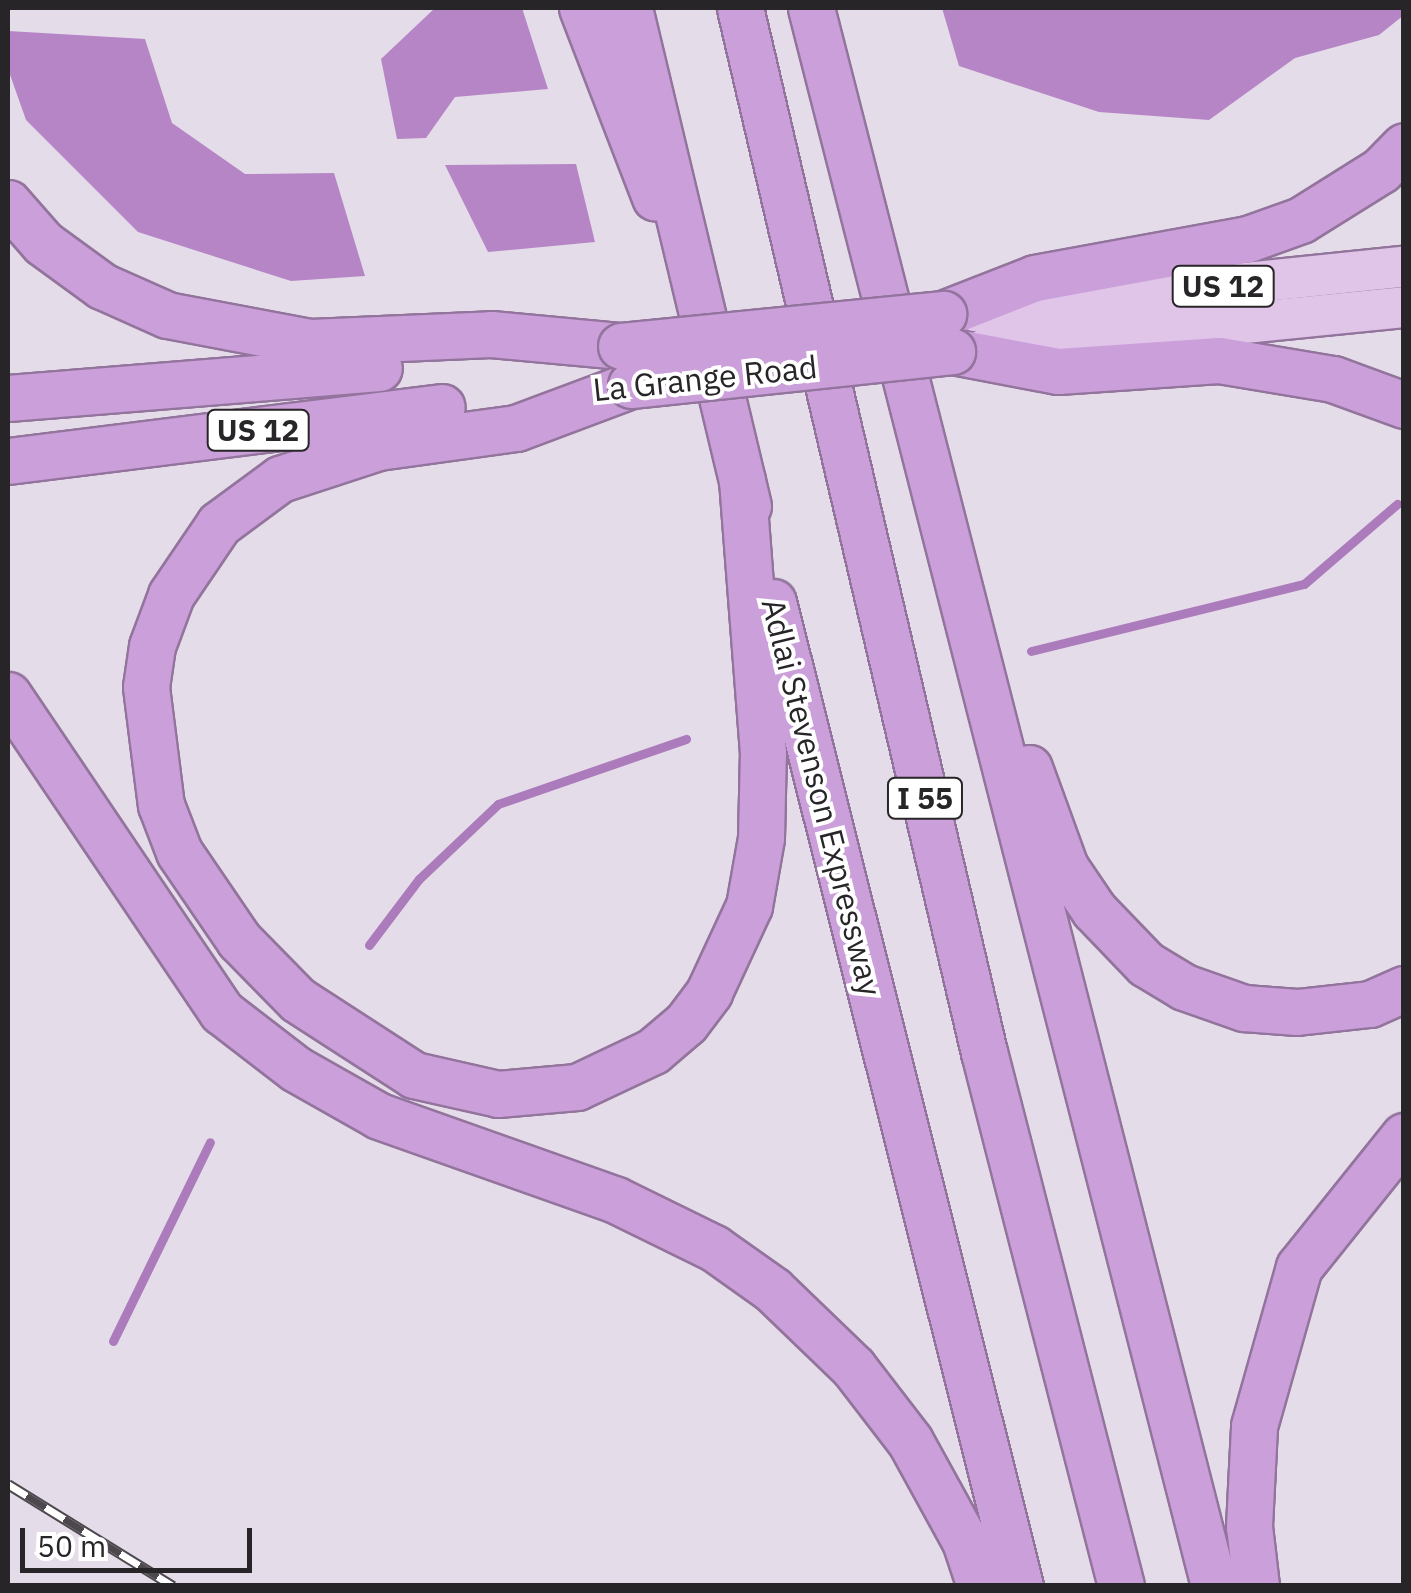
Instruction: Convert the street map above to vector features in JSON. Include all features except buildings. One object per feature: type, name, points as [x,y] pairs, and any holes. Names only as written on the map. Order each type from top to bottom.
[{"type":"highway","points":[[582,8],[622,125],[658,204],[689,250]]},
{"type":"highway","name":"Adlai Stevenson Expressway","points":[[629,8],[742,480],[1020,1586]]},
{"type":"highway","name":"I 55","points":[[740,8],[984,1052],[1121,1586]]},
{"type":"highway","points":[[815,8],[936,511],[1214,1586]]},
{"type":"highway","points":[[948,333],[1047,324],[1302,220],[1380,170],[1404,146]]},
{"type":"highway","points":[[8,203],[43,244],[102,286],[167,315],[503,380],[626,366]]},
{"type":"highway","points":[[948,333],[1047,324],[1333,379],[1404,405]]},
{"type":"highway","name":"La Grange Road","points":[[8,461],[503,380],[948,333]]},
{"type":"highway","points":[[503,380],[378,447],[280,479],[219,524],[171,595],[146,687],[160,805],[179,852],[238,940],[298,1000],[355,1041],[414,1075],[452,1086],[538,1094],[612,1073],[686,1022],[729,954],[749,906],[761,838],[763,753],[742,480]]},
{"type":"highway","name":"La Grange Road","points":[[8,398],[503,380]]},
{"type":"highway","points":[[936,511],[1065,866],[1119,938],[1184,988],[1244,1008],[1298,1012],[1370,1004],[1404,988]]},
{"type":"highway","points":[[8,695],[222,1012],[296,1069],[379,1116],[616,1200],[714,1248],[774,1290],[852,1367],[910,1441],[965,1541],[980,1586]]},
{"type":"highway","points":[[1256,1586],[1249,1526],[1254,1426],[1299,1267],[1404,1136]]},
{"type":"main road","name":"US 12","points":[[1047,324],[1404,267]]},
{"type":"main road","name":"US 12","points":[[1047,324],[1404,307]]},
{"type":"shaded area","points":[[435,8],[522,8],[548,89],[455,97],[426,138],[397,139],[381,59]]},
{"type":"shaded area","points":[[942,8],[1403,8],[1404,15],[1379,35],[1295,58],[1209,120],[1099,112],[959,66]]},
{"type":"shaded area","points":[[8,31],[145,39],[172,123],[245,174],[334,173],[365,276],[291,281],[138,232],[26,120],[8,69]]},
{"type":"shaded area","points":[[576,164],[595,242],[488,252],[445,165]]},
{"type":"waterway","points":[[1031,651],[1304,584],[1397,504]]},
{"type":"waterway","points":[[369,945],[419,879],[498,804],[686,739]]},
{"type":"waterway","points":[[113,1341],[210,1142]]},
{"type":"railway","points":[[8,1484],[173,1586]]}]
